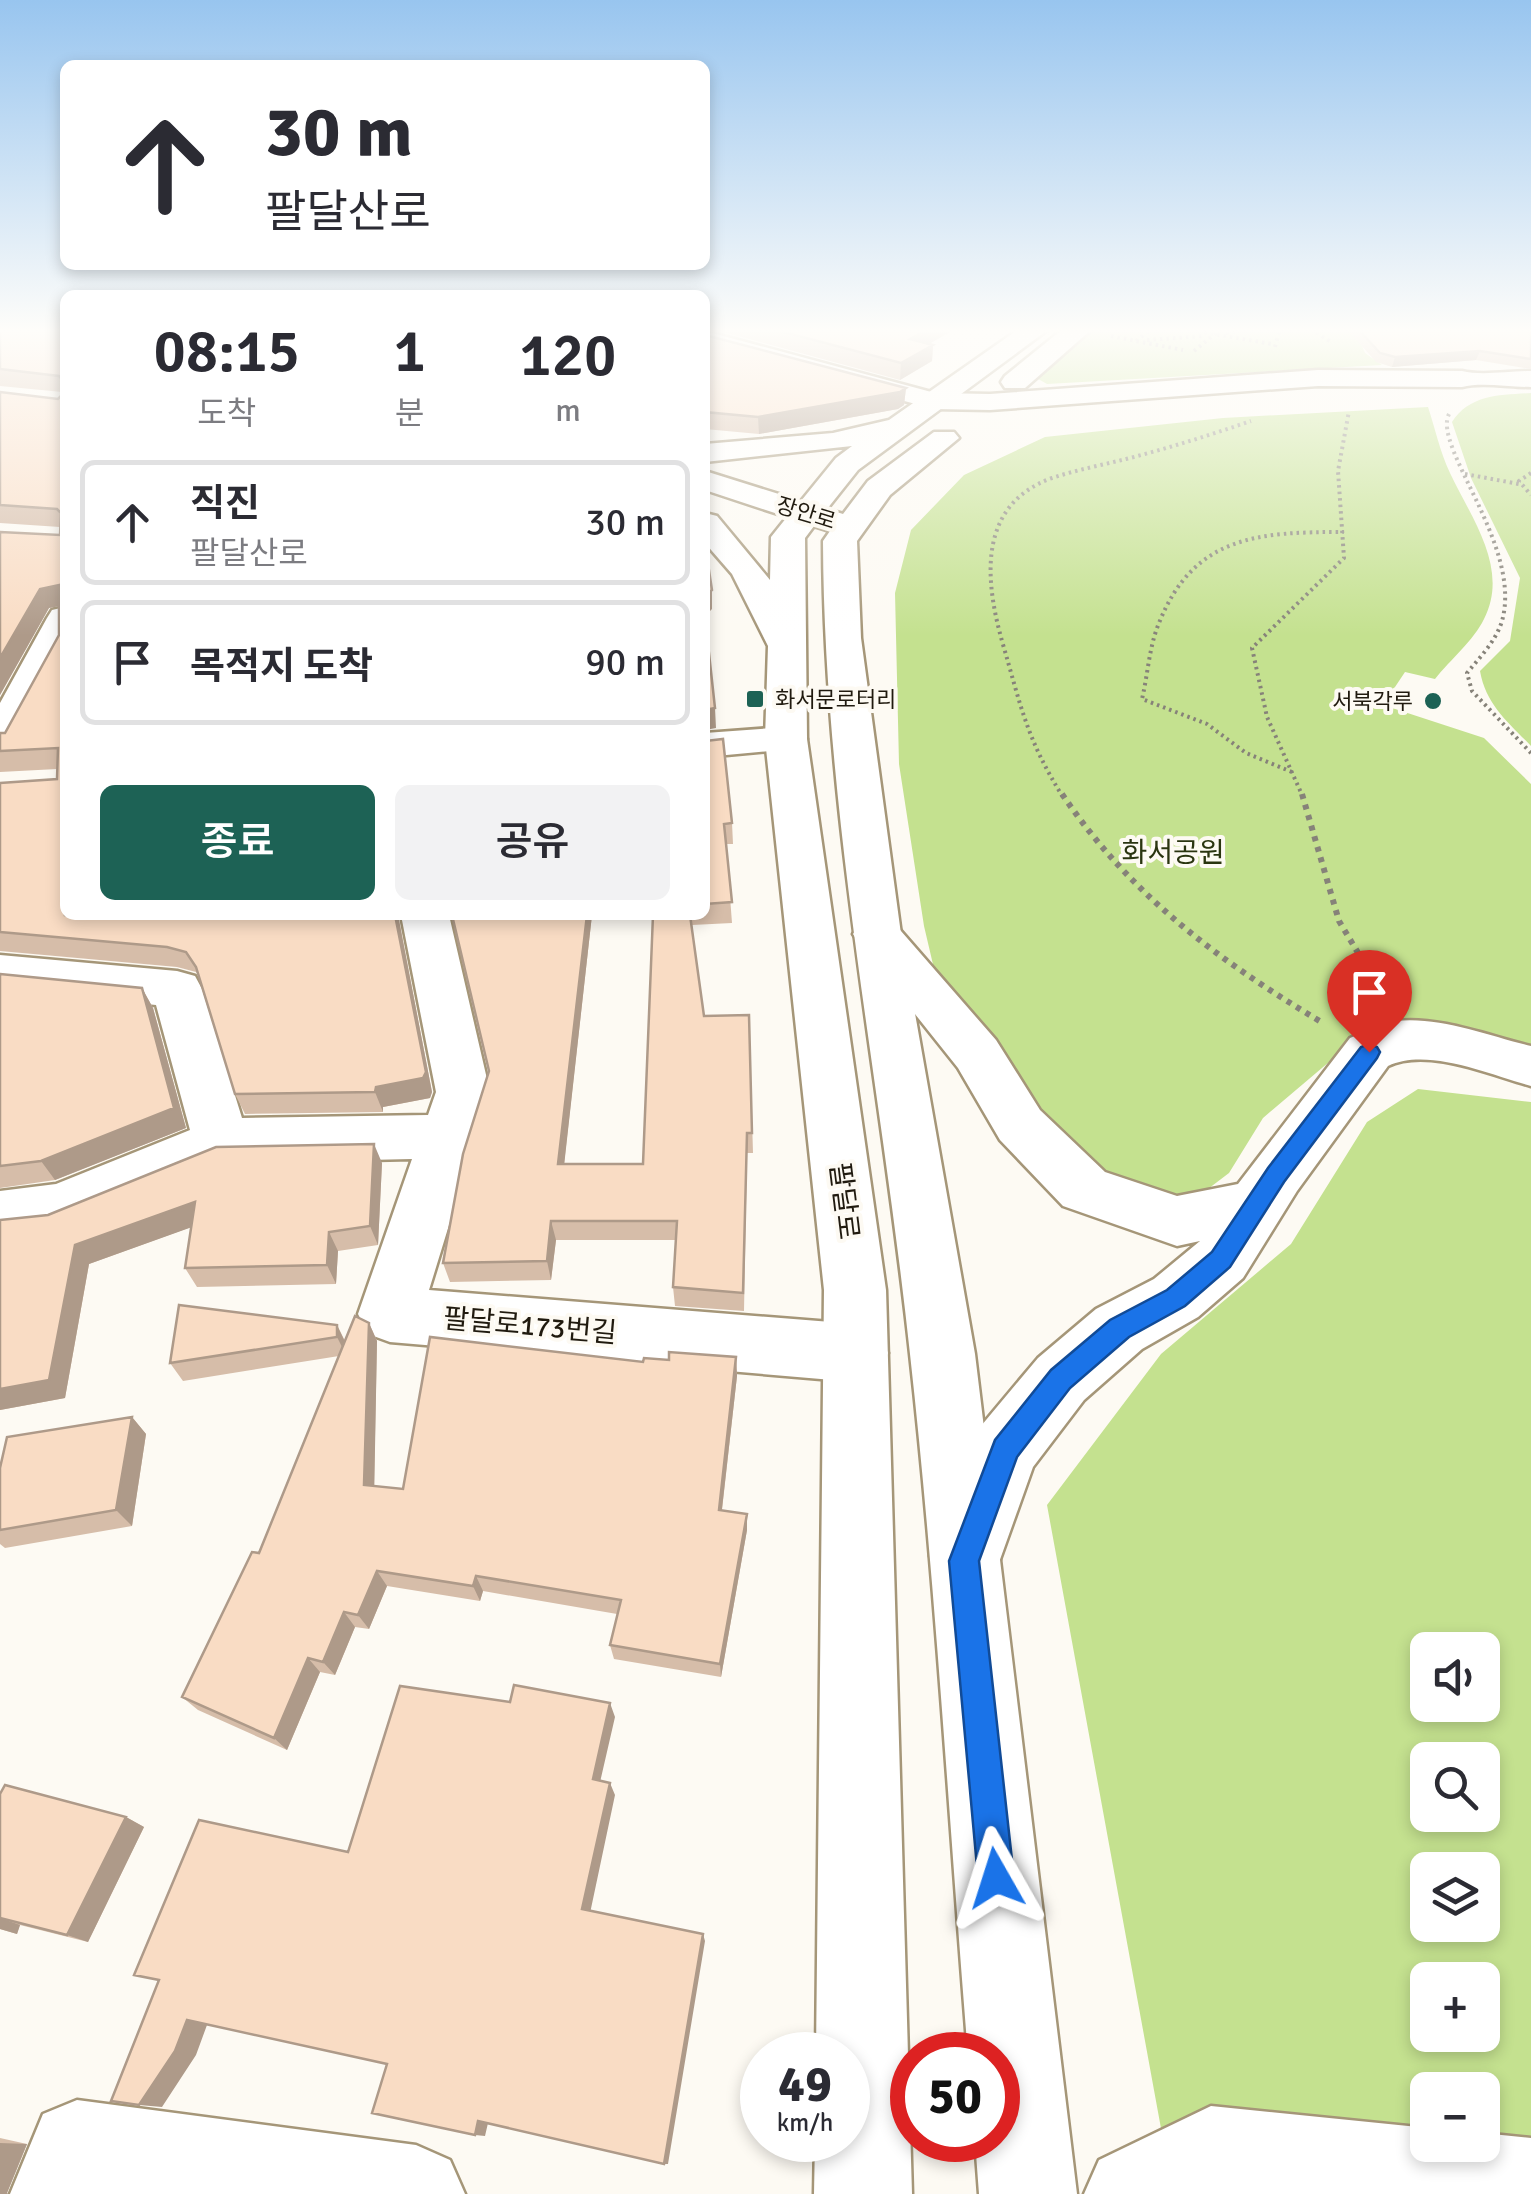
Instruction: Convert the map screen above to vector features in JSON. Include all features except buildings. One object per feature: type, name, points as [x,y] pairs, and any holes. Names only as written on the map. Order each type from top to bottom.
[{"type":"main road","points":[[710,453],[836,442],[873,431]]},
{"type":"main road","name":"팔달로","points":[[863,2194],[856,1290],[786,738],[786,645],[788,537],[847,464],[892,431]]},
{"type":"main road","points":[[952,431],[879,488],[840,541],[842,638],[878,934],[943,1354],[1028,2194]]},
{"type":"main road","name":"장안로","points":[[710,482],[849,526]]},
{"type":"main road","points":[[710,528],[748,571],[786,645]]},
{"type":"main road","points":[[0,740],[60,627]]},
{"type":"main road","points":[[710,745],[786,738]]},
{"type":"main road","name":"팔달로173번길","points":[[426,920],[463,1092],[390,1314],[856,1353]]},
{"type":"main road","points":[[878,934],[977,1054],[1020,1126],[1084,1190],[1176,1221],[1260,1204]]},
{"type":"main road","points":[[0,972],[177,989],[221,1141]]},
{"type":"main road","points":[[964,1561],[1005,1449],[1061,1379],[1119,1328],[1176,1298],[1221,1260],[1276,1175],[1369,1052],[1395,1040],[1430,1041],[1531,1066]]},
{"type":"main road","points":[[0,1215],[61,1207],[221,1141],[448,1136]]},
{"type":"main road","points":[[59,2194],[77,2148],[416,2194]]},
{"type":"main road","points":[[1133,2194],[1211,2154],[1531,2187]]},
{"type":"path","points":[[1221,431],[1049,479],[1031,488],[1010,504],[995,529],[989,608],[1030,739],[1084,824],[1134,882],[1187,932],[1232,968],[1323,1023]]},
{"type":"path","points":[[1347,431],[1338,471],[1344,558],[1252,648],[1268,718],[1293,773],[1340,921],[1373,978],[1372,997]]},
{"type":"path","points":[[1448,431],[1502,554],[1506,586],[1502,623],[1467,672],[1472,691],[1531,753]]},
{"type":"path","points":[[1520,484],[1523,476],[1531,473]]},
{"type":"path","points":[[1464,474],[1520,484],[1531,495]]},
{"type":"path","points":[[1293,773],[1246,754],[1207,724],[1142,699],[1159,623],[1200,560],[1215,550],[1257,540],[1316,531],[1344,532]]},
{"type":"green space","name":"화서공원","points":[[1098,431],[1436,431],[1446,465],[1485,544],[1493,581],[1491,600],[1474,635],[1435,679],[1405,672],[1383,705],[1484,738],[1531,784],[1531,1050],[1381,1018],[1263,1118],[1229,1173],[1175,1214],[1119,1211],[939,990],[924,926],[899,764],[895,593],[911,530],[964,475],[1045,437]]},
{"type":"green space","points":[[1455,431],[1531,431],[1531,746],[1493,703],[1480,671],[1510,641],[1520,578],[1471,478]]},
{"type":"green space","points":[[1418,1089],[1531,1102],[1531,2194],[1173,2194],[1047,1505],[1161,1354],[1291,1244],[1367,1122]]},
{"type":"place","name":"화서문로터리","points":[[755,699]]},
{"type":"place","name":"서북각루","points":[[1433,701]]},
{"type":"route","points":[[996,1878],[964,1561],[1005,1449],[1061,1379],[1119,1328],[1176,1298],[1221,1260],[1276,1175],[1369,1052]]}]
